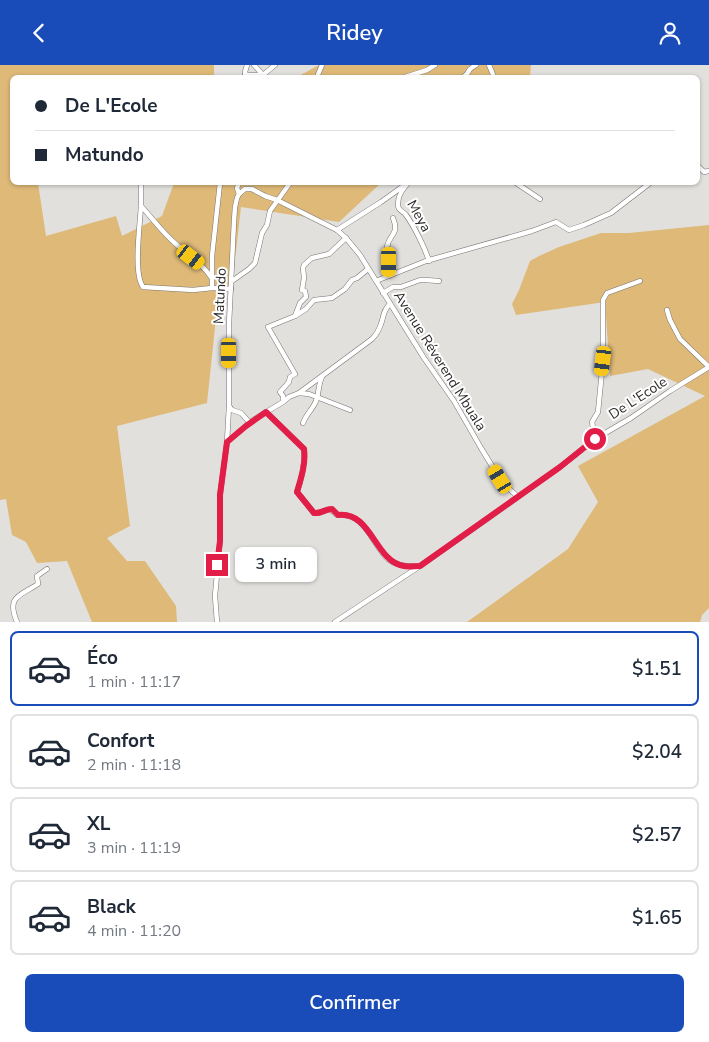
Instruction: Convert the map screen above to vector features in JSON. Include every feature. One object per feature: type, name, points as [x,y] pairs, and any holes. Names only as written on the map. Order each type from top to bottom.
[{"type":"street","points":[[254,65],[263,75],[275,65]]},
{"type":"street","points":[[411,75],[435,65]]},
{"type":"street","points":[[466,75],[476,65]]},
{"type":"street","points":[[140,185],[138,272],[140,282],[144,287],[231,289]]},
{"type":"street","points":[[212,288],[211,261],[220,185]]},
{"type":"street","name":"Matundo","points":[[217,622],[215,596],[220,541],[220,495],[227,442],[229,324],[235,207],[240,194],[237,188],[239,185]]},
{"type":"street","name":"Avenue Réverend Mbuala","points":[[243,185],[337,230],[346,237],[458,407],[480,448],[500,479],[517,496]]},
{"type":"street","points":[[232,281],[255,263],[262,233],[267,225],[270,211],[288,185]]},
{"type":"street","points":[[337,230],[405,185]]},
{"type":"street","name":"Meya","points":[[406,185],[399,197],[398,206],[406,215],[417,234],[429,261]]},
{"type":"street","points":[[519,185],[540,199]]},
{"type":"street","points":[[376,281],[429,261],[532,231],[556,221],[569,230],[584,225],[611,213],[647,185]]},
{"type":"street","points":[[240,194],[248,188]]},
{"type":"street","points":[[141,205],[167,236],[200,263],[211,278]]},
{"type":"street","points":[[389,276],[389,262],[386,251],[387,245],[395,231],[396,226],[393,218]]},
{"type":"street","points":[[296,316],[300,303],[306,297],[305,291],[302,289],[304,265],[312,258],[329,254],[346,237]]},
{"type":"street","points":[[283,402],[283,396],[280,392],[289,382],[290,377],[295,374],[268,327],[299,315],[314,300],[331,299],[347,287],[352,280],[368,269]]},
{"type":"street","points":[[383,293],[393,287],[401,287],[420,280],[439,281]]},
{"type":"street","points":[[595,439],[592,422],[598,412],[603,361],[603,300],[607,293],[640,281]]},
{"type":"street","points":[[227,442],[266,412],[289,397],[299,393],[377,334],[382,323],[382,316],[390,304]]},
{"type":"street","points":[[667,310],[680,339],[709,367]]},
{"type":"street","name":"De L'Ecole","points":[[335,622],[420,566],[560,467],[595,439],[709,367]]},
{"type":"street","points":[[303,423],[316,402],[322,376]]},
{"type":"street","points":[[299,393],[309,394],[350,410]]},
{"type":"street","points":[[229,406],[232,410],[242,413],[250,423]]},
{"type":"street","points":[[266,412],[304,449],[305,458],[297,492],[314,513],[332,509],[338,515],[347,515],[357,519],[370,533],[387,558],[404,566],[420,566]]},
{"type":"street","points":[[17,622],[12,610],[16,597],[38,584],[37,576],[47,569]]},
{"type":"shaded area","points":[[0,65],[214,65],[214,75],[10,75],[10,185],[38,185],[46,236],[116,216],[122,236],[162,216],[173,185],[379,185],[339,222],[241,207],[233,278],[218,299],[207,403],[117,426],[130,526],[107,538],[127,561],[145,561],[176,606],[177,622],[92,622],[67,561],[37,563],[26,542],[12,535],[6,499],[0,500]]},
{"type":"shaded area","points":[[319,65],[531,65],[530,75],[301,75]]},
{"type":"shaded area","points":[[709,225],[709,608],[702,615],[700,622],[467,622],[568,549],[598,502],[578,466],[705,396],[648,369],[610,376],[605,302],[516,315],[512,304],[530,261],[559,247],[601,233],[629,233]]},
{"type":"route","points":[[217,565],[220,541],[220,495],[227,442],[253,420],[266,412],[304,449],[305,458],[297,492],[314,513],[332,509],[338,515],[347,515],[357,519],[370,533],[387,558],[393,562],[410,567],[420,566],[560,467],[595,439]]}]
